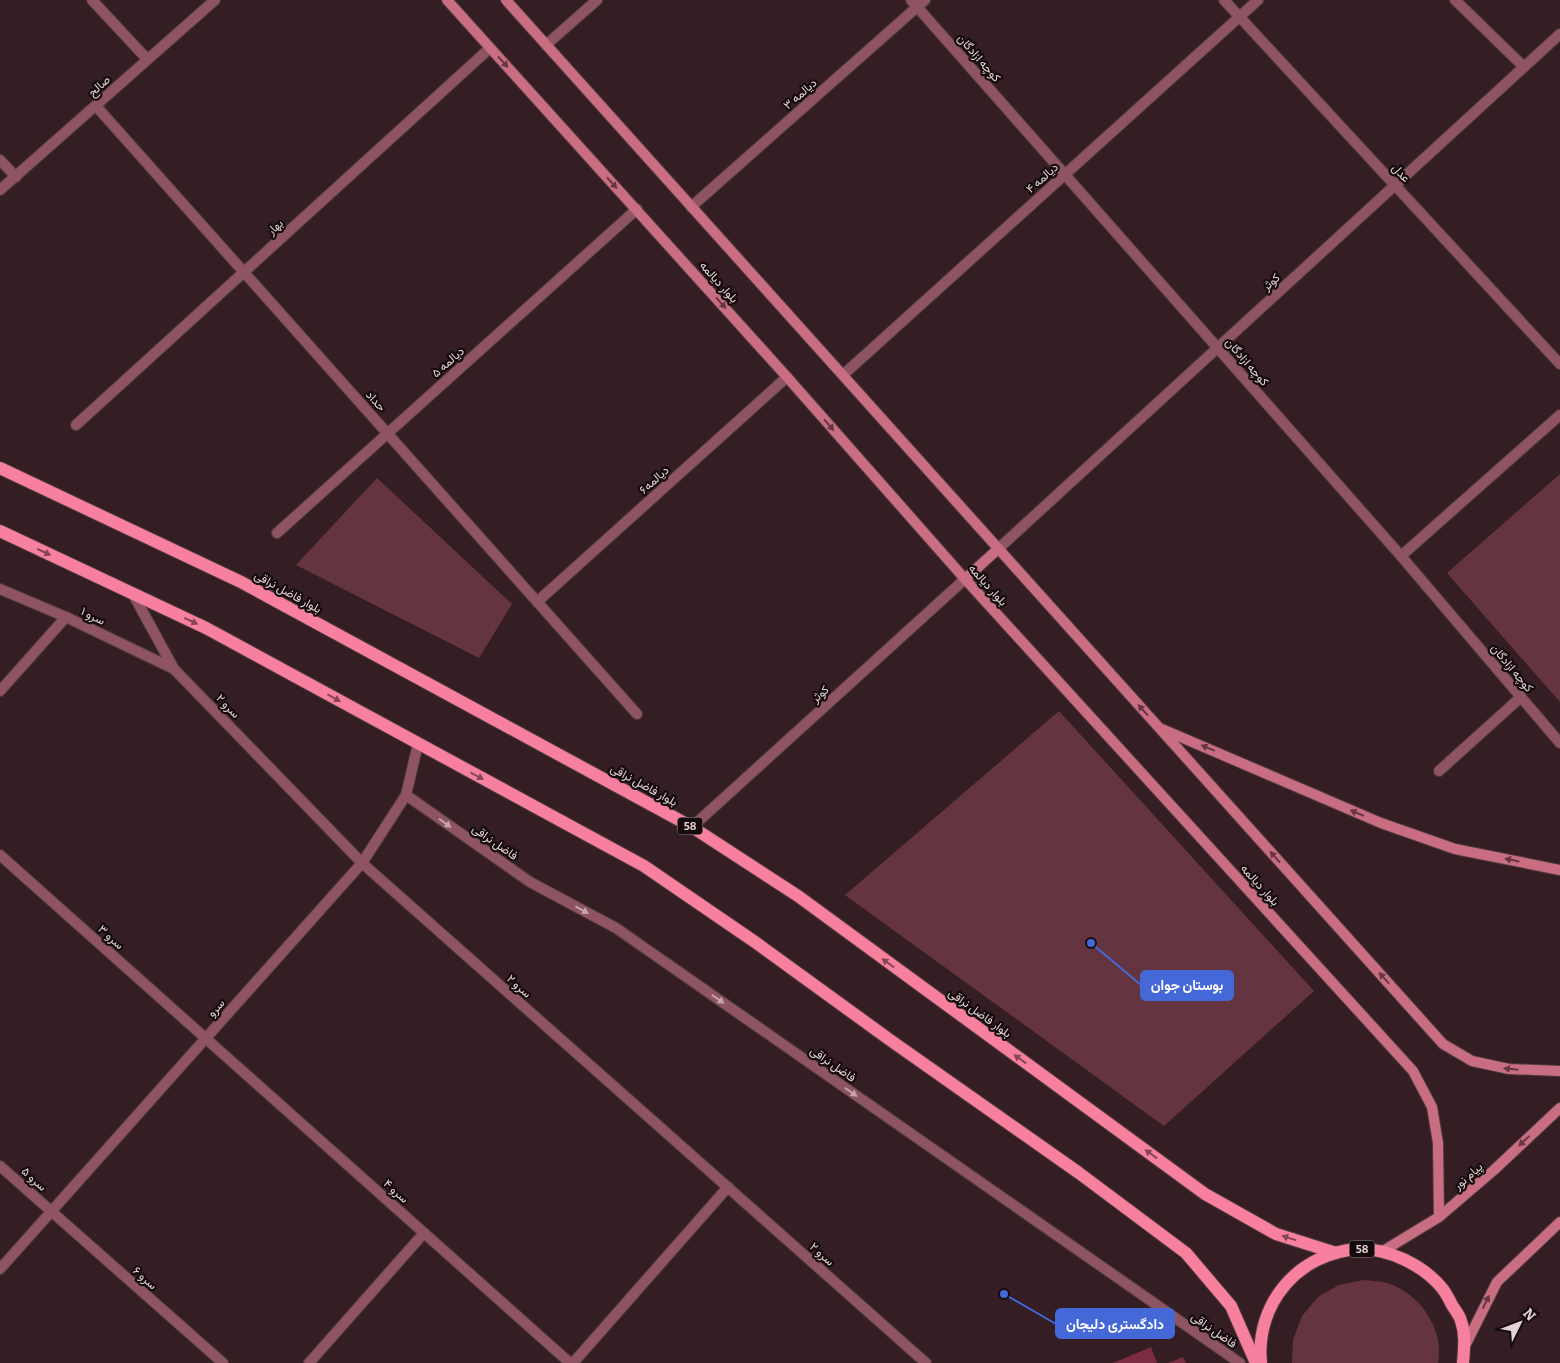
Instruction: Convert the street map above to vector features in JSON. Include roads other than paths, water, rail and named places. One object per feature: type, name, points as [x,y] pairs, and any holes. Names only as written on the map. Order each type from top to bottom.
[{"type":"main road","name":"بلوار فاضل نراقی","points":[[0,468],[240,582],[692,827],[798,896],[1205,1194],[1276,1234],[1336,1252]]},
{"type":"main road","points":[[0,531],[206,628],[644,866],[755,942],[890,1040],[1079,1172],[1186,1253],[1231,1306],[1256,1363]]},
{"type":"main road","name":"58","points":[[1261,1363],[1259,1346],[1266,1315],[1282,1287],[1306,1265],[1336,1252],[1359,1249],[1383,1251],[1416,1265],[1442,1288],[1461,1321],[1465,1346],[1471,1363]]},
{"type":"main road","name":"58","points":[[1463,1363],[1465,1346]]},
{"type":"street","points":[[92,0],[147,59]]},
{"type":"street","name":"صالح","points":[[0,190],[215,0]]},
{"type":"street","name":"بلوار دیالمه","points":[[447,0],[787,377],[965,580],[1413,1071],[1432,1107],[1438,1143],[1439,1217]]},
{"type":"street","points":[[506,0],[1443,1044],[1472,1061],[1509,1069],[1560,1071]]},
{"type":"street","points":[[546,45],[596,0]]},
{"type":"street","name":"عدل","points":[[1224,0],[1560,364]]},
{"type":"street","name":"دیالمه ۴","points":[[843,375],[1258,0]]},
{"type":"street","points":[[1455,0],[1524,67]]},
{"type":"street","name":"کوچه ازادگان","points":[[918,2],[1064,175],[1401,556],[1560,743]]},
{"type":"street","name":"دیالمه ۳","points":[[691,207],[918,2]]},
{"type":"street","name":"کوثر","points":[[998,548],[1560,34]]},
{"type":"street","name":"بهار","points":[[76,425],[490,48]]},
{"type":"street","name":"حداد","points":[[96,106],[637,714]]},
{"type":"street","points":[[0,160],[16,177]]},
{"type":"street","name":"دیالمه ۵","points":[[277,533],[636,210]]},
{"type":"street","name":"دیالمه۶","points":[[537,602],[787,377]]},
{"type":"street","points":[[1401,556],[1560,415]]},
{"type":"street","points":[[965,580],[998,548]]},
{"type":"street","name":"کوثر","points":[[692,827],[965,580]]},
{"type":"street","name":"سرو ۱","points":[[0,589],[66,617],[174,669]]},
{"type":"street","name":"سرو ۲","points":[[133,594],[174,669],[362,863],[926,1363]]},
{"type":"street","points":[[0,691],[66,617]]},
{"type":"street","points":[[1439,771],[1521,698]]},
{"type":"street","points":[[1158,727],[1382,823],[1455,849],[1560,870]]},
{"type":"street","name":"سرو","points":[[0,1269],[362,863],[406,795],[418,744]]},
{"type":"street","name":"فاضل نراقی","points":[[406,795],[530,882],[616,928],[1240,1363]]},
{"type":"street","name":"سرو ۳","points":[[0,855],[206,1038]]},
{"type":"street","name":"سرو ۴","points":[[206,1038],[571,1363]]},
{"type":"street","name":"پیام نور","points":[[1383,1251],[1439,1217],[1494,1170],[1560,1108]]},
{"type":"street","name":"سرو ۵","points":[[0,1166],[52,1212]]},
{"type":"street","points":[[571,1363],[728,1187]]},
{"type":"street","name":"سرو ۶","points":[[52,1212],[222,1363]]},
{"type":"street","points":[[1465,1346],[1497,1282],[1560,1222]]},
{"type":"street","points":[[309,1363],[424,1233]]},
{"type":"place","name":"بوستان جوان","points":[[1091,943]]},
{"type":"place","name":"دادگستری دلیجان","points":[[1004,1294]]}]
